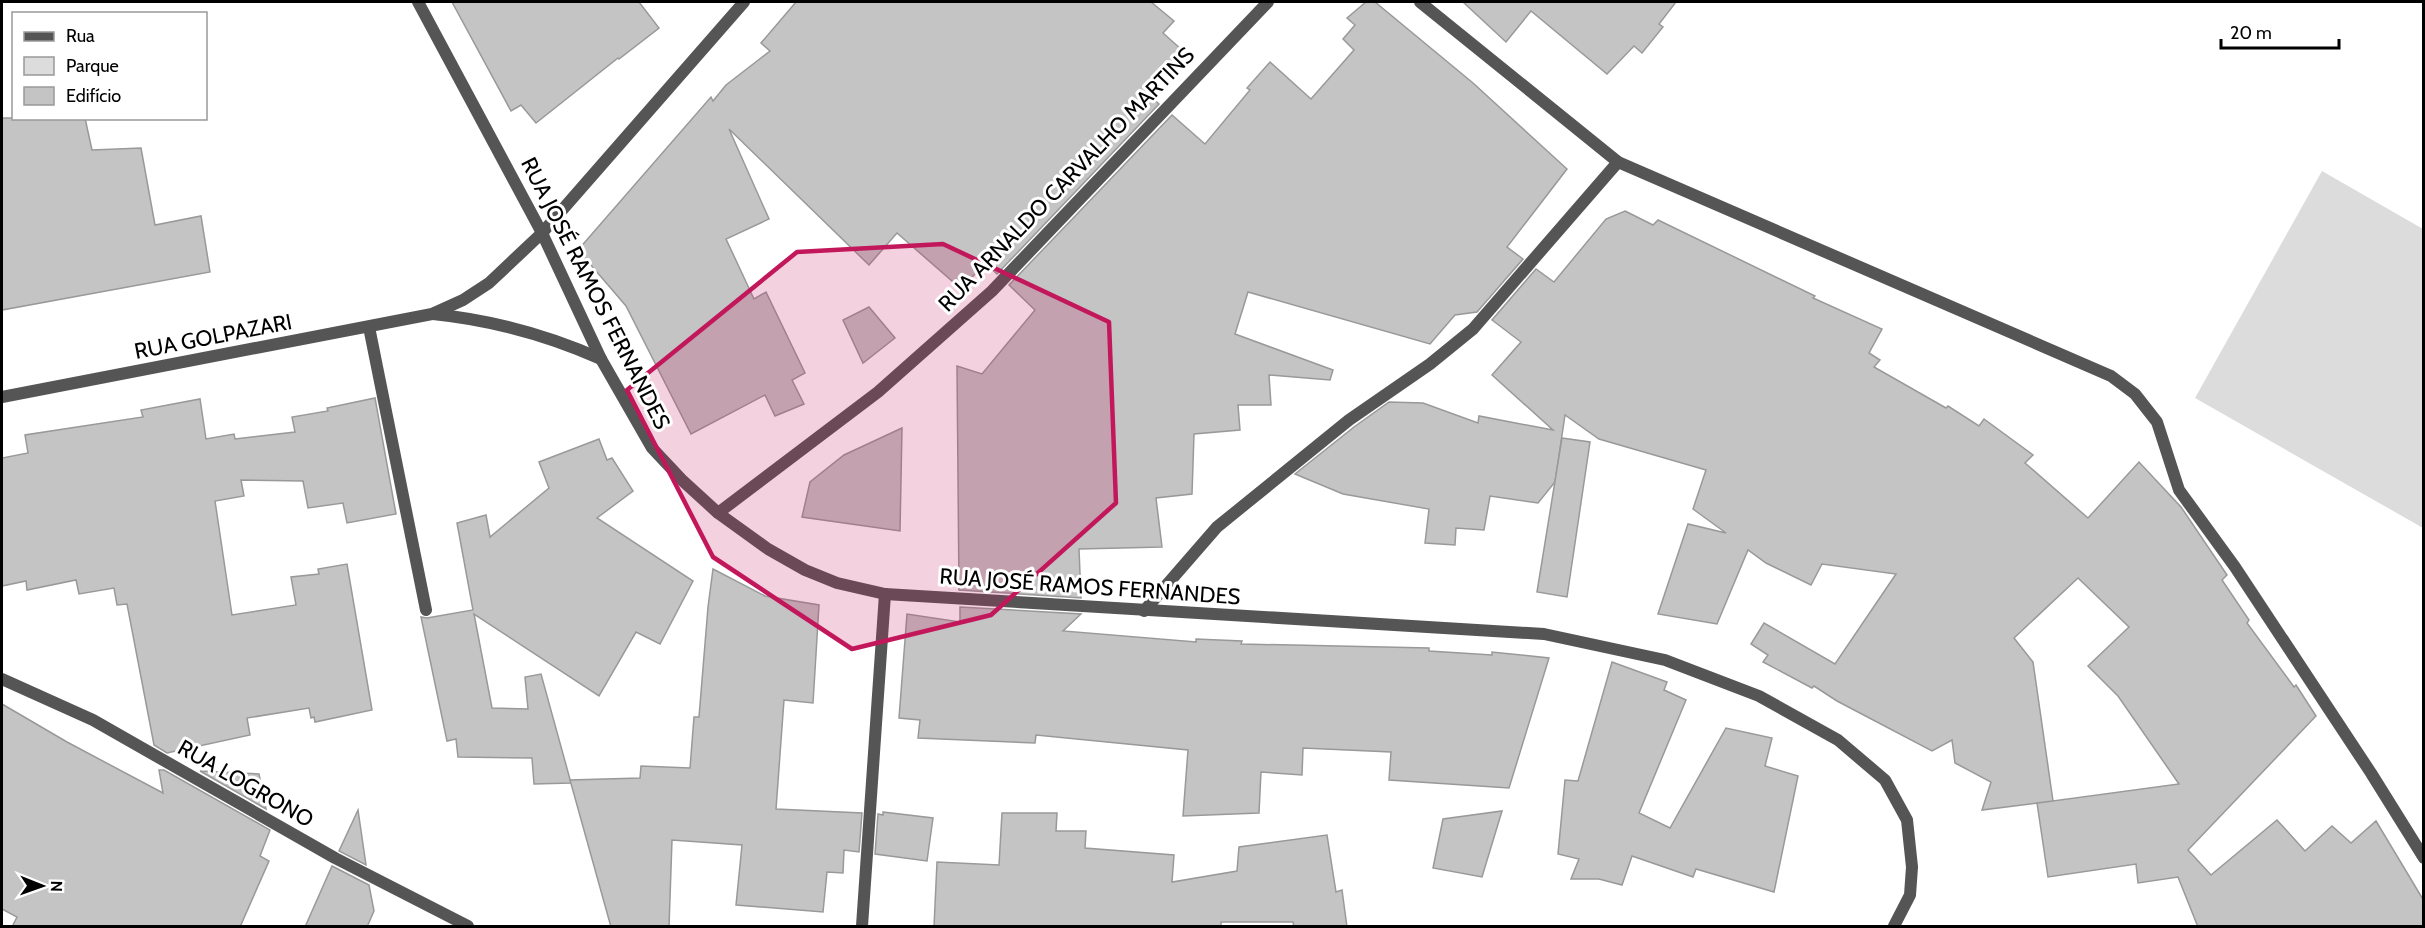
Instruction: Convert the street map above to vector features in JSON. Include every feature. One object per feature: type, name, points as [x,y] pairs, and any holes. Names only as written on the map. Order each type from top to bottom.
[{"type":"street","name":"RUA JOSÉ RAMOS FERNANDES","points":[[418,2],[542,233],[601,359],[652,448],[718,513],[768,549],[805,570],[837,583],[885,594],[1544,634],[1665,660],[1759,696],[1838,740],[1885,780],[1907,820],[1912,867],[1910,895],[1894,927]]},
{"type":"street","name":"RUA GOLPAZARI","points":[[2,397],[432,314],[463,300],[489,283],[542,233],[744,2]]},
{"type":"street","name":"RUA ARNALDO CARVALHO MARTINS","points":[[718,513],[878,392],[992,291],[1268,2]]},
{"type":"street","points":[[1420,2],[1618,162],[2111,376],[2135,394],[2157,422],[2179,490],[2235,567],[2371,773],[2424,858]]},
{"type":"street","points":[[1144,611],[1217,527],[1349,420],[1430,364],[1473,329],[1618,162]]},
{"type":"street","name":"RUA GOLPAZARI","points":[[432,314],[467,318],[531,332],[561,341],[601,359]]},
{"type":"street","points":[[369,327],[426,610]]},
{"type":"street","points":[[862,927],[885,594]]},
{"type":"street","name":"RUA LOGRONO","points":[[2,679],[93,720],[335,858],[468,927]]},
{"type":"highlighted area","points":[[943,244],[1109,322],[1116,503],[991,615],[852,649],[713,557],[627,390],[797,252]]},
{"type":"green space","points":[[2322,171],[2423,229],[2423,528],[2195,398]]},
{"type":"building","points":[[452,2],[639,2],[659,28],[536,123],[521,105],[511,111]]},
{"type":"building","points":[[796,2],[1151,2],[1174,21],[1163,33],[1182,50],[1145,91],[1159,104],[997,274],[986,264],[960,288],[897,233],[869,265],[729,129],[769,219],[726,239],[754,299],[766,292],[805,373],[792,380],[804,404],[775,416],[765,395],[691,434],[626,306],[578,250],[711,97],[713,101],[726,85],[770,51],[761,43]]},
{"type":"building","points":[[1366,2],[1375,2],[1473,83],[1567,169],[1507,247],[1523,259],[1477,312],[1455,315],[1430,344],[1248,292],[1235,334],[1333,370],[1330,380],[1269,375],[1271,405],[1238,405],[1240,430],[1194,434],[1192,494],[1156,498],[1162,547],[1079,549],[1081,598],[959,590],[957,366],[982,374],[1035,310],[1009,285],[1172,115],[1205,144],[1250,90],[1247,88],[1270,62],[1311,99],[1354,50],[1343,39],[1355,25],[1347,18]]},
{"type":"building","points":[[1463,2],[1676,2],[1659,24],[1663,27],[1642,53],[1634,46],[1607,74],[1531,11],[1506,42]]},
{"type":"building","points":[[2,118],[85,120],[92,150],[141,148],[155,225],[201,216],[210,272],[2,310]]},
{"type":"building","points":[[1625,211],[1653,225],[1658,220],[1815,296],[1813,298],[1882,329],[1869,353],[1880,360],[1874,367],[1946,408],[1948,406],[1979,426],[1984,419],[2033,455],[2025,463],[2088,518],[2139,462],[2181,507],[2227,575],[2222,580],[2249,620],[2247,623],[2294,687],[2296,685],[2316,716],[2188,850],[2211,875],[2277,820],[2305,851],[2332,826],[2351,843],[2376,821],[2424,901],[2424,927],[2198,927],[2178,877],[2138,883],[2136,864],[2048,877],[2037,803],[1982,810],[1991,782],[1955,763],[1952,740],[1932,751],[1837,701],[1814,686],[1812,688],[1763,662],[1768,655],[1751,644],[1764,623],[1835,664],[1896,574],[1822,564],[1811,585],[1766,563],[1748,550],[1717,624],[1658,614],[1688,524],[1726,533],[1693,509],[1706,470],[1599,439],[1565,415],[1555,482],[1538,503],[1490,496],[1484,530],[1456,528],[1455,545],[1425,543],[1429,509],[1343,494],[1295,474],[1389,402],[1423,403],[1478,423],[1479,416],[1553,430],[1492,375],[1521,342],[1492,320],[1536,269],[1554,282],[1606,219]],"holes":[[[2078,578],[2129,627],[2088,666],[2118,696],[2179,784],[2053,801],[2033,662],[2014,638]]]},
{"type":"building","points":[[869,307],[895,338],[863,363],[843,320]]},
{"type":"building","points":[[375,398],[396,514],[347,523],[343,503],[308,508],[303,481],[241,480],[244,496],[215,501],[232,615],[296,605],[291,577],[319,574],[318,569],[347,564],[372,710],[315,722],[314,717],[311,718],[309,708],[247,718],[250,735],[167,753],[154,745],[127,604],[117,605],[114,588],[79,594],[76,580],[27,590],[26,581],[2,586],[2,458],[28,453],[25,435],[143,417],[141,410],[200,399],[206,439],[234,434],[235,439],[295,432],[292,417],[328,411],[327,408]]},
{"type":"building","points":[[902,428],[900,531],[802,517],[810,482],[844,455]]},
{"type":"building","points":[[1562,438],[1590,442],[1567,597],[1537,592]]},
{"type":"building","points":[[599,439],[607,460],[612,458],[633,491],[597,518],[693,581],[660,644],[636,632],[599,696],[474,614],[492,708],[528,709],[525,677],[541,674],[571,783],[534,784],[532,758],[458,757],[456,739],[447,741],[421,617],[473,610],[457,523],[486,515],[490,537],[549,488],[539,462]]},
{"type":"building","points":[[713,569],[765,596],[819,605],[813,703],[784,700],[776,809],[862,813],[859,852],[844,850],[843,873],[827,872],[823,912],[736,905],[742,845],[672,840],[669,927],[611,927],[570,780],[640,778],[641,766],[690,768],[694,717],[699,717]]},
{"type":"building","points":[[960,607],[1081,614],[1063,631],[1196,642],[1196,639],[1242,641],[1241,644],[1429,648],[1429,651],[1492,655],[1492,652],[1549,658],[1509,788],[1389,780],[1391,752],[1303,748],[1302,775],[1261,772],[1259,813],[1183,816],[1188,750],[1036,735],[1035,743],[918,738],[920,720],[899,718],[907,614],[960,622]]},
{"type":"building","points":[[1612,662],[1667,682],[1664,690],[1686,700],[1639,813],[1670,828],[1726,728],[1772,738],[1765,766],[1798,776],[1774,892],[1696,869],[1693,877],[1632,856],[1622,885],[1599,879],[1571,879],[1579,859],[1558,854],[1565,780],[1578,781]]},
{"type":"building","points":[[2,704],[67,742],[163,793],[159,770],[164,770],[270,830],[260,856],[269,861],[240,927],[12,927],[17,917],[2,909]]},
{"type":"building","points":[[200,771],[259,774],[266,809]]},
{"type":"building","points":[[358,810],[366,865],[339,851]]},
{"type":"building","points":[[1502,811],[1482,877],[1433,868],[1443,819]]},
{"type":"building","points":[[883,812],[933,818],[927,861],[875,854],[878,814],[883,815]]},
{"type":"building","points":[[1002,813],[1057,813],[1056,831],[1086,831],[1085,848],[1174,855],[1172,882],[1237,871],[1239,847],[1327,835],[1336,892],[1342,890],[1347,927],[1294,927],[1293,922],[1221,922],[1221,927],[934,927],[937,862],[999,865]]},
{"type":"building","points":[[332,866],[369,885],[374,911],[367,927],[305,927]]}]
